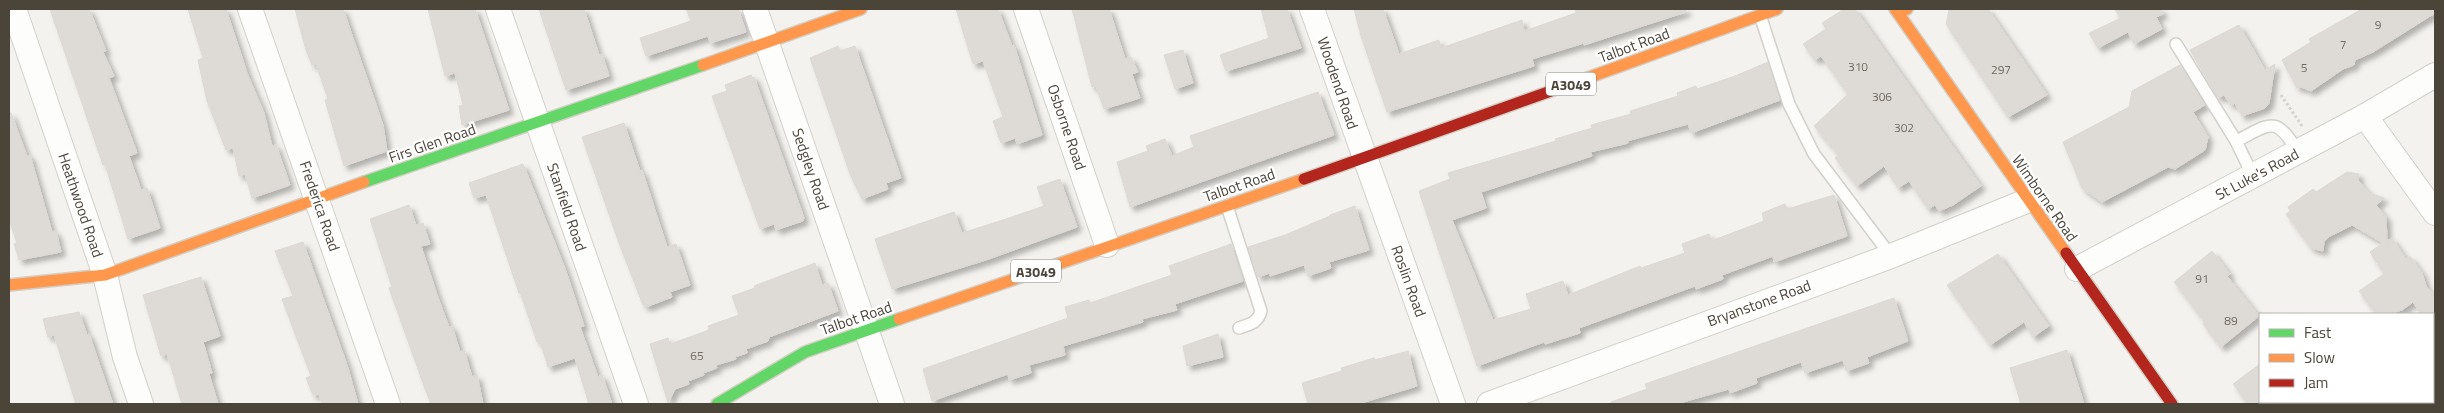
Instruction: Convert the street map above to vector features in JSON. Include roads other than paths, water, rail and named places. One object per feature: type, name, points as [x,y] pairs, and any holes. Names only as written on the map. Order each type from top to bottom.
[{"type":"street","name":"Heathwood Road","points":[[14,9],[105,275],[125,357],[141,404]]},
{"type":"street","name":"Frederica Road","points":[[250,9],[388,404]]},
{"type":"street","name":"Stanfield Road","points":[[498,9],[636,404]]},
{"type":"street","name":"Sedgley Road","points":[[755,9],[892,404]]},
{"type":"street","name":"Firs Glen Road","points":[[9,285],[105,275],[317,198],[538,123],[861,9]]},
{"type":"street","name":"Osborne Road","points":[[1026,9],[1108,245]]},
{"type":"street","name":"Woodend Road","points":[[1312,9],[1364,158]]},
{"type":"street","name":"Talbot Road","points":[[717,404],[805,352],[1108,245],[1364,158],[1778,9]]},
{"type":"street","name":"Wimborne Road","points":[[1900,10],[2029,200],[2172,404]]},
{"type":"street","name":"St Luke's Road","points":[[2077,269],[2365,116],[2435,76]]},
{"type":"street","points":[[2365,116],[2435,212]]},
{"type":"street","name":"Roslin Road","points":[[1364,158],[1453,404]]},
{"type":"street","name":"Bryanstone Road","points":[[1489,404],[1891,256],[2029,200]]},
{"type":"lane","points":[[1760,15],[1790,104],[1814,154],[1891,256]]},
{"type":"lane","points":[[2176,44],[2236,141],[2252,176]]},
{"type":"lane","points":[[2236,141],[2269,125],[2278,126],[2306,147]]},
{"type":"lane","points":[[1226,205],[1261,311],[1259,318],[1255,322],[1239,328]]}]
